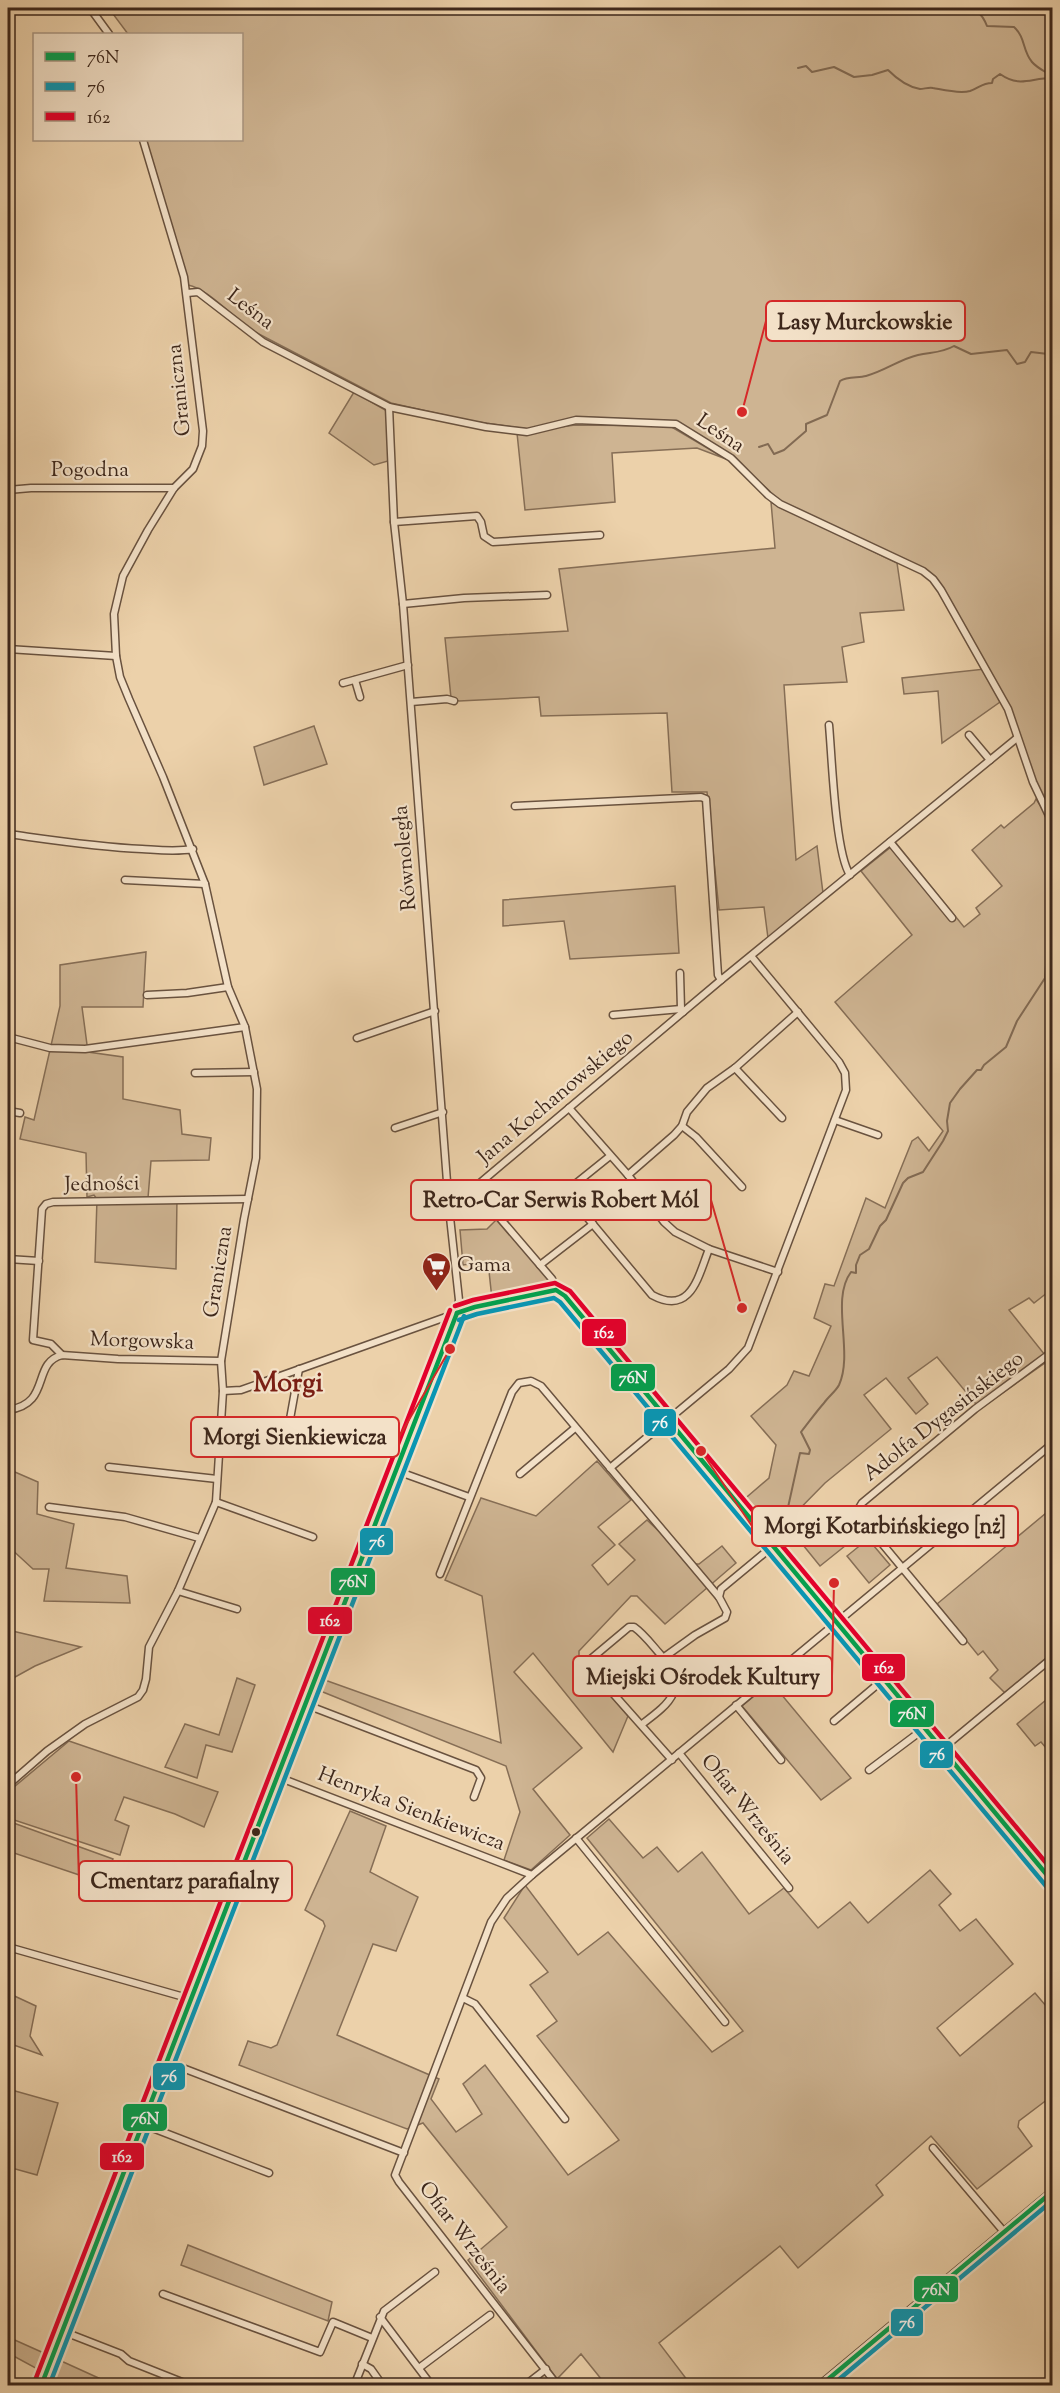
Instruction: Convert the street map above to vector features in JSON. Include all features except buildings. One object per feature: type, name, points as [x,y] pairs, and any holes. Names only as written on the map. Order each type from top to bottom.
[{"type":"street","points":[[90,8],[108,33]]},
{"type":"street","name":"Graniczna","points":[[8,1785],[47,1751],[85,1724],[138,1697],[142,1690],[146,1679],[149,1647],[177,1591],[216,1502],[223,1391],[221,1361],[256,1158],[257,1089],[245,1027],[228,987],[205,884],[193,849],[120,677],[116,656],[114,614],[123,576],[174,488],[193,469],[203,438],[187,293],[143,141]]},
{"type":"street","name":"Leśna","points":[[187,293],[198,292],[263,342],[389,407],[486,427],[527,432],[576,420],[676,424],[731,458],[780,504],[923,571],[941,590],[1008,709],[1033,782],[1053,822]]},
{"type":"street","name":"Równoległa","points":[[389,407],[394,522],[411,702],[449,1208],[459,1300],[457,1313]]},
{"type":"street","name":"Pogodna","points":[[8,490],[174,488]]},
{"type":"street","points":[[394,522],[477,516],[484,536],[493,542],[600,535]]},
{"type":"street","points":[[403,604],[464,598],[547,595]]},
{"type":"street","points":[[8,649],[116,656]]},
{"type":"street","points":[[343,683],[408,665]]},
{"type":"street","points":[[355,680],[360,697]]},
{"type":"street","points":[[411,702],[447,699],[454,701]]},
{"type":"street","points":[[829,725],[838,825],[846,868],[850,875]]},
{"type":"street","points":[[969,735],[990,759]]},
{"type":"street","name":"Jana Kochanowskiego","points":[[449,1208],[457,1204],[682,1011],[1017,738]]},
{"type":"street","points":[[514,806],[701,797],[706,799],[718,975],[721,980]]},
{"type":"street","points":[[8,834],[67,843],[127,848],[182,851],[193,849]]},
{"type":"street","points":[[890,842],[952,918]]},
{"type":"street","points":[[125,880],[205,884]]},
{"type":"street","points":[[610,1468],[729,1369],[748,1348],[846,1090],[845,1073],[839,1062],[751,956]]},
{"type":"street","points":[[680,973],[682,1011]]},
{"type":"street","points":[[147,995],[187,993],[228,987]]},
{"type":"street","points":[[357,1038],[435,1011]]},
{"type":"street","name":"Jana Kochanowskiego","points":[[613,1015],[682,1011]]},
{"type":"street","points":[[628,1175],[682,1126],[687,1112],[707,1088],[735,1068],[798,1012]]},
{"type":"street","points":[[8,1037],[50,1048],[85,1049],[245,1027]]},
{"type":"street","points":[[735,1068],[782,1118]]},
{"type":"street","points":[[195,1073],[254,1072]]},
{"type":"street","points":[[569,1108],[628,1175],[664,1222],[675,1232],[709,1249],[778,1272]]},
{"type":"street","points":[[8,1111],[20,1113]]},
{"type":"street","points":[[395,1128],[443,1112]]},
{"type":"street","points":[[835,1120],[878,1135]]},
{"type":"street","points":[[682,1126],[696,1137],[742,1187]]},
{"type":"street","points":[[544,1209],[610,1156]]},
{"type":"street","points":[[474,1188],[552,1279],[556,1290],[565,1296],[1053,1881]]},
{"type":"street","points":[[566,1192],[652,1295],[668,1302],[684,1299],[690,1294],[709,1249]]},
{"type":"street","name":"Jedności","points":[[39,1261],[42,1209],[46,1204],[53,1202],[248,1199]]},
{"type":"street","points":[[540,1265],[593,1224]]},
{"type":"street","points":[[8,1259],[39,1261]]},
{"type":"street","name":"Morgowska","points":[[39,1261],[33,1340],[51,1344],[62,1355]]},
{"type":"street","points":[[223,1391],[241,1390],[475,1307],[556,1290]]},
{"type":"street","points":[[41,2385],[307,1705],[457,1313]]},
{"type":"street","name":"Adolfa Dygasińskiego","points":[[902,1568],[860,1517],[859,1508],[862,1503],[975,1409],[1053,1352]]},
{"type":"street","name":"Morgowska","points":[[8,1410],[33,1399],[40,1388],[46,1364],[54,1357],[62,1355],[118,1359],[221,1361]]},
{"type":"street","points":[[290,1419],[299,1380],[299,1369]]},
{"type":"street","points":[[440,1574],[512,1392],[519,1383],[531,1381],[541,1386],[719,1597],[727,1612],[725,1618],[695,1635],[663,1658]]},
{"type":"street","points":[[520,1474],[575,1428]]},
{"type":"street","name":"Ofiar Września","points":[[558,2385],[399,2182],[396,2175],[492,1922],[507,1898],[532,1875],[1053,1444]]},
{"type":"street","points":[[109,1467],[217,1479]]},
{"type":"street","points":[[397,1471],[469,1497]]},
{"type":"street","points":[[216,1502],[313,1537]]},
{"type":"street","points":[[49,1507],[125,1517],[199,1538]]},
{"type":"street","points":[[719,1597],[721,1589],[772,1546]]},
{"type":"street","points":[[902,1568],[963,1641]]},
{"type":"street","points":[[177,1591],[237,1609]]},
{"type":"street","points":[[641,1725],[663,1708],[676,1690],[675,1679],[670,1666],[663,1658],[634,1627],[629,1627],[586,1663],[672,1760]]},
{"type":"street","points":[[942,1749],[1053,1658]]},
{"type":"street","points":[[834,1721],[884,1679]]},
{"type":"street","name":"Henryka Sienkiewicza","points":[[307,1705],[476,1770],[481,1778],[474,1797]]},
{"type":"street","points":[[736,1705],[781,1760]]},
{"type":"street","points":[[869,1770],[925,1728]]},
{"type":"street","name":"Ofiar Września","points":[[679,1754],[789,1888]]},
{"type":"street","name":"Henryka Sienkiewicza","points":[[278,1778],[532,1875]]},
{"type":"street","points":[[576,1838],[725,2022]]},
{"type":"street","points":[[8,1947],[191,1999]]},
{"type":"street","points":[[463,1998],[475,2004],[565,2119]]},
{"type":"street","points":[[167,2062],[404,2153]]},
{"type":"street","points":[[142,2124],[269,2173]]},
{"type":"street","points":[[933,2148],[1005,2233]]},
{"type":"street","points":[[819,2385],[1053,2192]]},
{"type":"street","points":[[354,2385],[384,2311],[435,2272]]},
{"type":"street","points":[[163,2294],[320,2352],[333,2322],[372,2338]]},
{"type":"street","points":[[419,2368],[490,2315]]},
{"type":"street","points":[[380,2317],[432,2385]]},
{"type":"street","points":[[62,2331],[121,2354],[129,2361],[192,2385]]},
{"type":"street","points":[[362,2364],[371,2369],[383,2385]]},
{"type":"street","points":[[524,2385],[546,2369]]},
{"type":"shaded area","points":[[121,8],[1052,8],[1052,816],[1036,782],[1010,708],[935,578],[780,501],[732,456],[675,421],[584,417],[528,429],[471,421],[391,403],[255,332],[205,292],[188,285],[145,141],[243,141],[243,33],[127,33],[113,14]]},
{"type":"shaded area","points":[[354,392],[387,411],[388,461],[374,465],[329,433]]},
{"type":"shaded area","points":[[575,425],[670,426],[726,459],[697,448],[612,453],[615,502],[525,510],[517,433]]},
{"type":"shaded area","points":[[771,502],[897,563],[904,610],[860,613],[864,642],[842,647],[847,682],[784,685],[796,860],[817,846],[823,893],[768,938],[764,907],[719,910],[707,792],[672,792],[667,713],[541,716],[539,697],[459,701],[451,698],[445,638],[568,631],[559,569],[775,548]]},
{"type":"shaded area","points":[[985,669],[1000,702],[942,743],[938,691],[904,694],[902,678]]},
{"type":"shaded area","points":[[314,726],[327,764],[264,785],[254,747]]},
{"type":"shaded area","points":[[1036,799],[1052,823],[1052,1289],[1034,1303],[1029,1298],[1009,1310],[1049,1360],[980,1409],[937,1357],[908,1378],[928,1404],[916,1414],[886,1378],[864,1395],[891,1429],[825,1483],[772,1537],[741,1502],[769,1478],[776,1445],[751,1416],[787,1385],[794,1371],[809,1376],[831,1326],[814,1318],[825,1284],[834,1286],[866,1198],[885,1208],[912,1141],[918,1137],[929,1151],[943,1131],[835,1002],[912,935],[861,871],[896,843],[964,927],[980,914],[976,908],[1002,886],[972,850],[1001,825],[1004,828]]},
{"type":"shaded area","points":[[675,886],[679,953],[570,959],[564,921],[503,926],[503,900]]},
{"type":"shaded area","points":[[146,952],[143,1007],[82,1007],[88,1052],[123,1057],[123,1099],[180,1110],[182,1134],[211,1138],[209,1160],[151,1161],[148,1198],[177,1197],[176,1269],[95,1262],[97,1199],[94,1195],[87,1197],[86,1153],[20,1139],[25,1117],[34,1120],[60,1006],[60,965]]},
{"type":"shaded area","points":[[498,1218],[551,1282],[549,1288],[492,1299],[488,1262],[463,1265],[460,1230],[487,1229]]},
{"type":"shaded area","points":[[597,1461],[631,1500],[598,1527],[615,1545],[592,1565],[608,1585],[635,1560],[619,1544],[647,1520],[694,1564],[699,1564],[722,1546],[736,1563],[665,1624],[637,1596],[631,1596],[579,1651],[579,1657],[628,1716],[613,1752],[533,1653],[514,1672],[582,1748],[533,1789],[570,1835],[531,1870],[504,1860],[520,1812],[506,1766],[318,1690],[322,1679],[501,1743],[482,1596],[445,1580],[481,1498],[536,1516]]},
{"type":"shaded area","points":[[8,1469],[38,1482],[37,1514],[74,1524],[66,1568],[127,1576],[130,1603],[44,1601],[49,1569],[33,1569],[8,1546]]},
{"type":"shaded area","points":[[1052,1508],[1052,1653],[1005,1693],[990,1678],[998,1670],[983,1651],[978,1655],[937,1604]]},
{"type":"shaded area","points":[[815,1509],[845,1546],[820,1566],[790,1529]]},
{"type":"shaded area","points":[[868,1539],[890,1565],[869,1583],[847,1556]]},
{"type":"shaded area","points":[[8,1630],[81,1647],[35,1666],[8,1681]]},
{"type":"shaded area","points":[[237,1678],[255,1685],[232,1752],[206,1745],[197,1778],[165,1767],[185,1724],[219,1735]]},
{"type":"shaded area","points":[[771,1682],[851,1778],[821,1800],[742,1706]]},
{"type":"shaded area","points":[[1052,1695],[1052,1755],[1041,1742],[1035,1746],[1017,1724]]},
{"type":"shaded area","points":[[69,1741],[218,1792],[204,1827],[175,1814],[124,1797],[115,1820],[129,1826],[120,1855],[8,1818],[8,1792]]},
{"type":"shaded area","points":[[350,1811],[386,1826],[370,1872],[418,1897],[396,1951],[373,1944],[337,2035],[439,2079],[431,2099],[456,2132],[482,2114],[463,2084],[485,2065],[568,2175],[619,2140],[537,2036],[557,2021],[530,1985],[548,1972],[504,1918],[525,1885],[578,1955],[608,1932],[712,2052],[743,2031],[587,1838],[609,1819],[643,1858],[657,1847],[678,1872],[702,1852],[749,1914],[784,1888],[818,1928],[850,1902],[868,1923],[930,1870],[951,1894],[939,1905],[960,1931],[976,1919],[1013,1964],[937,2028],[960,2056],[1035,1993],[1052,2013],[1052,2096],[1019,2121],[1018,2127],[1032,2146],[977,2189],[931,2136],[876,2185],[883,2195],[798,2268],[780,2246],[659,2343],[691,2385],[606,2385],[581,2354],[557,2379],[468,2260],[507,2227],[423,2123],[407,2129],[239,2065],[248,2041],[271,2048],[277,2045],[325,1926],[323,1921],[305,1910]]},
{"type":"shaded area","points":[[8,1821],[113,1859],[103,1883],[8,1851]]},
{"type":"shaded area","points":[[8,1993],[36,2006],[30,2036],[42,2055],[8,2043]]},
{"type":"shaded area","points":[[8,2089],[58,2103],[37,2175],[8,2167]]},
{"type":"shaded area","points":[[188,2245],[332,2302],[328,2321],[181,2265]]},
{"type":"shaded area","points":[[8,2337],[46,2354],[41,2371],[8,2353]]},
{"type":"shaded area","points":[[59,2360],[114,2385],[70,2385],[49,2376]]},
{"type":"waterway","points":[[957,8],[979,13],[987,26],[1014,27],[1032,62],[1052,76]]},
{"type":"waterway","points":[[798,68],[806,66],[812,72],[834,67],[854,77],[888,70],[902,82],[916,88],[956,92],[966,92],[992,83],[993,79],[1000,74],[1013,81],[1052,78]]},
{"type":"waterway","points":[[759,447],[768,444],[774,454],[784,450],[806,431],[806,424],[827,415],[840,381],[873,374],[911,357],[954,346],[971,354],[1007,350],[1017,364],[1025,362],[1031,352],[1048,354],[1052,362]]},
{"type":"waterway","points":[[776,1537],[783,1530],[800,1453],[809,1454],[810,1450],[801,1432],[838,1387],[843,1372],[842,1297],[845,1284],[851,1272],[856,1273],[860,1255],[869,1249],[880,1226],[886,1220],[903,1183],[908,1178],[923,1172],[943,1141],[948,1131],[950,1103],[977,1070],[981,1070],[1006,1047],[1017,1021],[1045,978],[1052,930]]},
{"type":"transit line","name":"162","points":[[455,1306],[473,1300],[555,1283],[570,1291],[1052,1870]]},
{"type":"transit line","name":"76N","points":[[457,1313],[556,1290],[565,1296],[1052,1881]]},
{"type":"transit line","name":"76","points":[[459,1320],[554,1298],[560,1302],[1046,1886]]},
{"type":"transit line","name":"162","points":[[34,2383],[450,1310]]},
{"type":"transit line","name":"76N","points":[[41,2386],[457,1313]]},
{"type":"transit line","name":"76","points":[[49,2386],[464,1316]]},
{"type":"transit line","name":"76N","points":[[820,2386],[1052,2192]]},
{"type":"transit line","name":"76","points":[[831,2386],[1052,2201]]},
{"type":"place","name":"Lasy Murckowskie","points":[[742,412]]},
{"type":"place","name":"Gama","points":[[436,1292]]},
{"type":"place","name":"Retro-Car Serwis Robert Mól","points":[[742,1308]]},
{"type":"place","name":"Morgi Sienkiewicza","points":[[450,1349]]},
{"type":"place","name":"Morgi Kotarbińskiego [nż]","points":[[701,1451]]},
{"type":"place","name":"Miejski Ośrodek Kultury","points":[[834,1583]]},
{"type":"place","name":"Cmentarz parafialny","points":[[76,1777]]},
{"type":"district","name":"Morgi","points":[[288,1384]]}]
